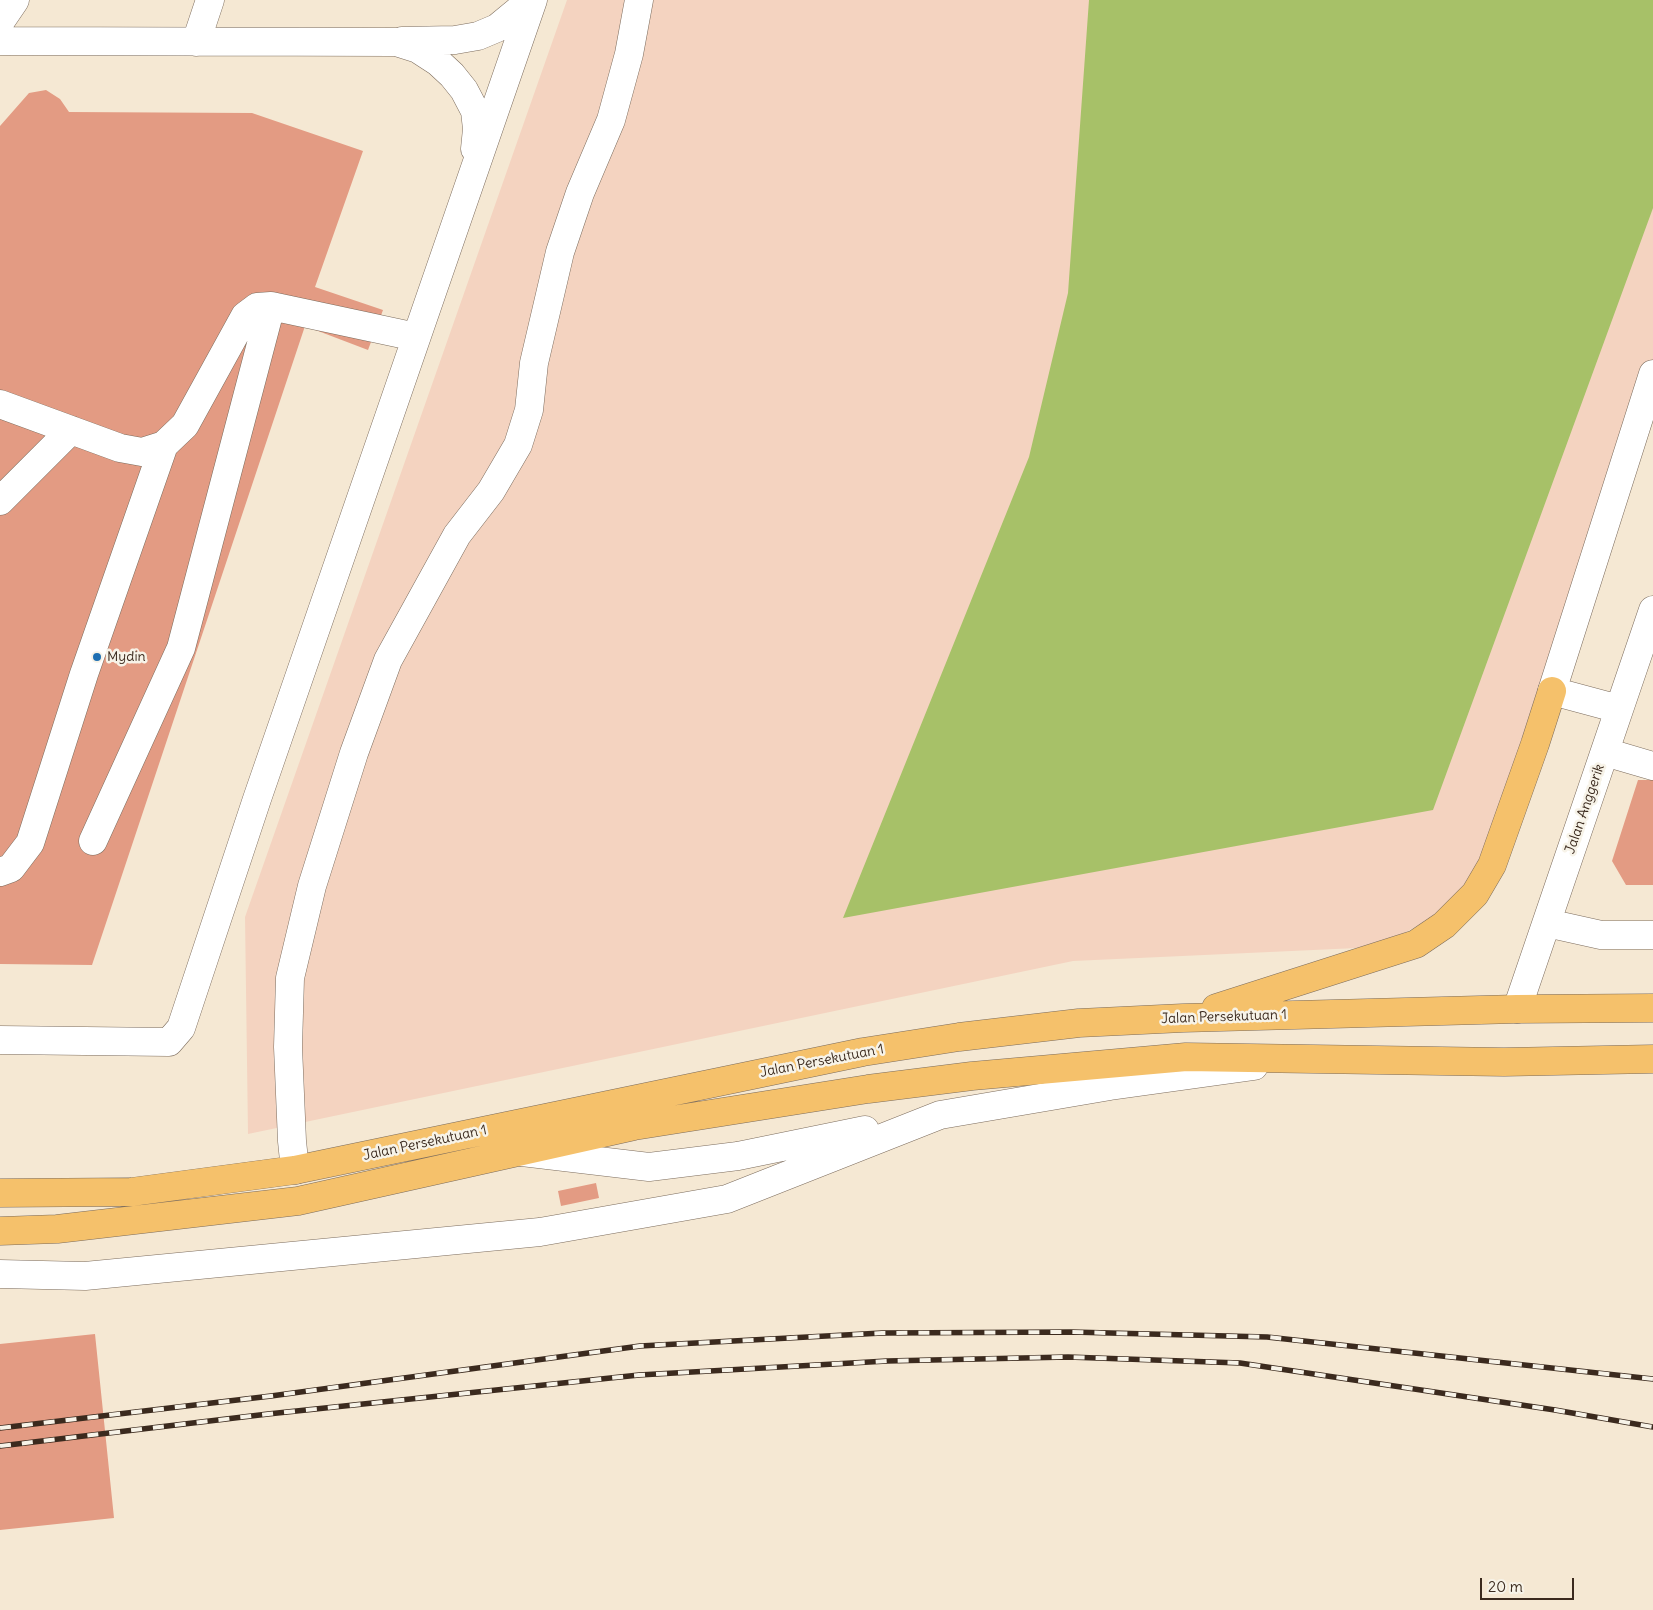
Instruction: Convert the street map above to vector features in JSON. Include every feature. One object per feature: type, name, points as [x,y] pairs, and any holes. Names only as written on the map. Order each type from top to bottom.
[{"type":"highway","points":[[1183,1018],[1416,944],[1444,925],[1474,894],[1492,865],[1552,691]]},
{"type":"highway","name":"Jalan Persekutuan 1","points":[[0,1193],[131,1192],[295,1170],[863,1052],[959,1037],[1078,1023],[1183,1018],[1517,1009],[1653,1008]]},
{"type":"highway","name":"Jalan Persekutuan 1","points":[[0,1231],[57,1229],[298,1201],[634,1126],[868,1089],[972,1076],[1186,1057],[1504,1062],[1653,1059]]},
{"type":"street","points":[[0,22],[15,0]]},
{"type":"street","points":[[196,42],[210,0]]},
{"type":"street","points":[[0,41],[396,42],[455,40],[478,36],[497,28],[532,0]]},
{"type":"street","points":[[0,1040],[169,1042],[181,1028],[254,808],[532,0]]},
{"type":"street","points":[[295,1170],[288,1047],[290,978],[312,886],[354,753],[388,660],[458,535],[491,491],[518,445],[529,410],[534,363],[560,252],[580,193],[611,120],[629,54],[639,0]]},
{"type":"street","points":[[396,42],[418,49],[438,62],[464,90],[475,111],[477,129],[472,178]]},
{"type":"street","points":[[0,404],[120,448],[142,452],[164,445],[185,425],[245,316],[257,307],[271,306],[416,336]]},
{"type":"street","points":[[93,841],[181,648],[271,306]]},
{"type":"street","points":[[1619,710],[1552,691],[1653,374]]},
{"type":"street","points":[[0,501],[71,430]]},
{"type":"street","points":[[0,872],[11,868],[30,843],[84,674],[164,445]]},
{"type":"street","name":"Jalan Anggerik","points":[[1517,1009],[1653,610]]},
{"type":"street","points":[[1605,752],[1653,766]]},
{"type":"street","points":[[1547,923],[1601,935],[1653,935]]},
{"type":"street","points":[[516,1152],[649,1167],[738,1156],[940,1115],[1110,1086],[1316,1058]]},
{"type":"street","points":[[0,1274],[85,1276],[560,1229],[727,1199],[940,1115]]},
{"type":"shaded area","points":[[567,0],[1653,0],[1653,361],[1480,871],[1444,911],[1379,947],[1073,961],[248,1134],[245,917]]},
{"type":"green space","points":[[1089,0],[1653,0],[1653,208],[1433,810],[843,918],[1029,457],[1068,293]]},
{"type":"building","name":"Mydin","points":[[46,90],[60,99],[69,112],[252,113],[363,151],[315,287],[383,310],[368,350],[305,326],[92,965],[0,964],[0,126],[29,93]]},
{"type":"building","points":[[1638,780],[1653,780],[1653,885],[1626,885],[1612,861]]},
{"type":"building","points":[[596,1183],[599,1198],[561,1206],[558,1191]]},
{"type":"building","points":[[95,1334],[114,1518],[0,1530],[0,1344]]},
{"type":"railway","points":[[0,1428],[271,1396],[640,1346],[882,1333],[1071,1332],[1267,1337],[1653,1379]]},
{"type":"railway","points":[[0,1446],[268,1414],[639,1375],[887,1361],[1068,1357],[1240,1363],[1555,1410],[1653,1427]]},
{"type":"place","name":"Mydin","points":[[97,657]]}]
